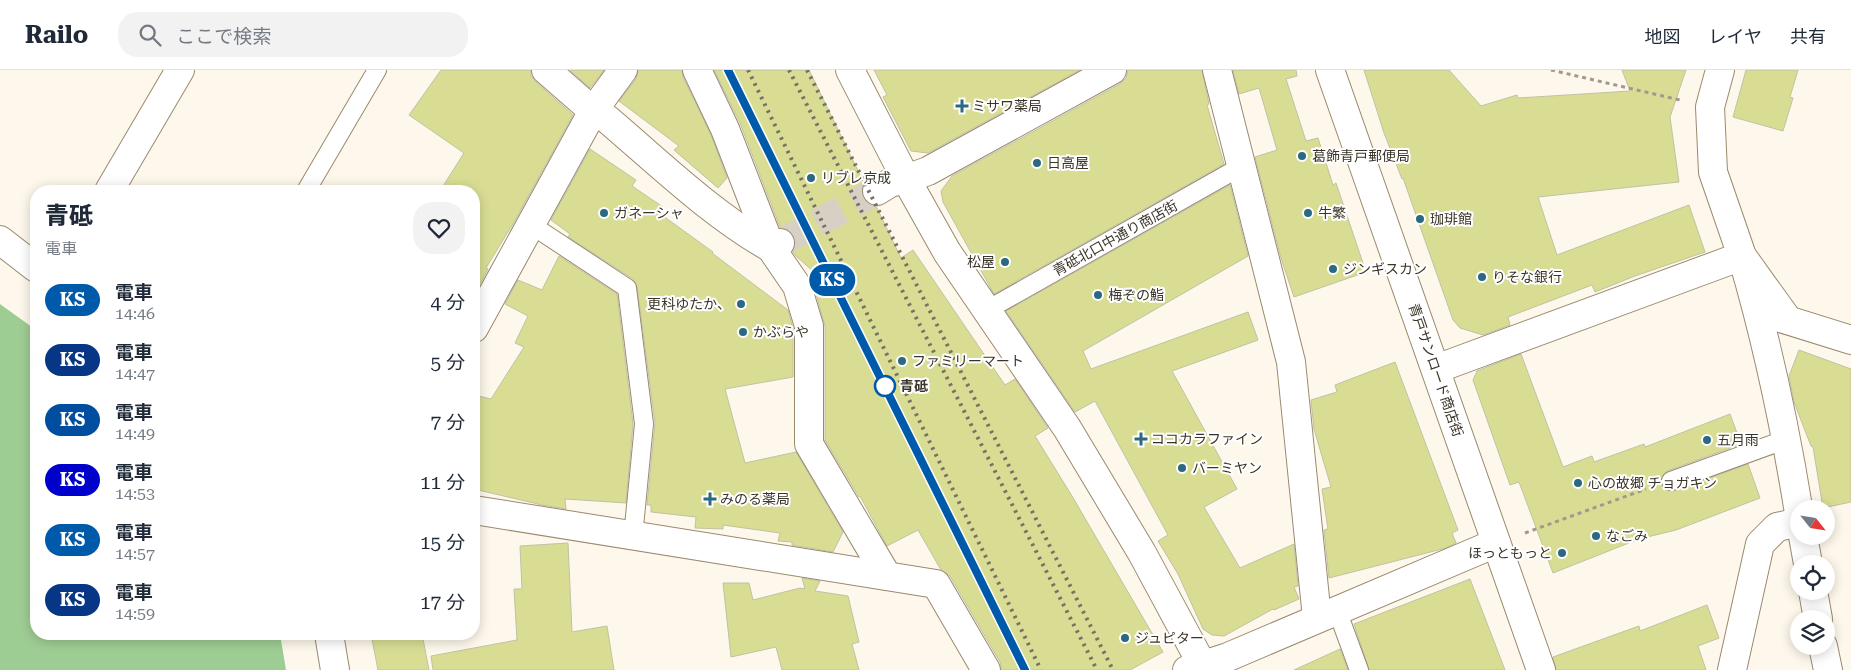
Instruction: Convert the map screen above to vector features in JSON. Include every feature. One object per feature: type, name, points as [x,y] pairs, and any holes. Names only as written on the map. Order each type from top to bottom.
[{"type":"street","points":[[113,185],[180,70]]},
{"type":"street","points":[[546,70],[593,111],[607,119],[742,232],[776,245]]},
{"type":"street","points":[[480,317],[593,111],[623,70]]},
{"type":"street","points":[[697,70],[776,245],[798,286],[809,326],[809,444],[887,576]]},
{"type":"street","points":[[850,70],[906,179],[947,252],[1066,428],[1142,553],[1198,669],[1496,543]]},
{"type":"street","points":[[877,191],[890,183],[928,171],[1112,70]]},
{"type":"street","points":[[1217,70],[1291,362],[1327,614]]},
{"type":"street","name":"青戸サンロード商店街","points":[[1330,70],[1541,670]]},
{"type":"street","points":[[1720,70],[1710,107],[1713,172],[1742,256],[1758,310],[1787,439],[1797,500]]},
{"type":"street","points":[[0,240],[30,263]]},
{"type":"street","points":[[1436,369],[1742,256]]},
{"type":"street","points":[[1742,256],[1788,320]]},
{"type":"street","points":[[1758,310],[1851,340]]},
{"type":"street","points":[[480,511],[936,584],[986,670]]},
{"type":"street","points":[[1732,670],[1760,544],[1777,527],[1790,524]]},
{"type":"street","points":[[330,640],[335,670]]},
{"type":"street","points":[[1825,655],[1828,670]]},
{"type":"lane","points":[[310,185],[377,70]]},
{"type":"lane","name":"青砥北口中通り商店街","points":[[987,310],[1242,166]]},
{"type":"lane","points":[[530,224],[627,288],[644,424],[633,537]]},
{"type":"lane","points":[[1670,481],[1787,439]]},
{"type":"lane","points":[[1327,614],[1359,670]]},
{"type":"path","points":[[1552,70],[1710,107]]},
{"type":"path","points":[[1496,543],[1670,481]]},
{"type":"shaded area","points":[[0,304],[30,326],[30,640],[281,640],[286,670],[0,670]]},
{"type":"building","points":[[441,70],[531,70],[531,76],[536,82],[573,115],[514,222],[486,268],[488,269],[480,284],[480,185],[444,185],[464,153],[409,115]]},
{"type":"building","points":[[570,70],[604,70],[590,88]]},
{"type":"building","points":[[638,70],[682,70],[683,77],[711,135],[727,178],[718,188],[674,150],[679,146],[619,101],[636,79]]},
{"type":"building","points":[[714,70],[809,70],[864,183],[861,191],[863,199],[869,204],[876,206],[901,258],[913,250],[1005,385],[1015,379],[1048,428],[1035,436],[1163,652],[1130,670],[1002,670],[1000,662],[950,576],[941,570],[918,530],[887,546],[860,496],[825,440],[825,326],[816,294],[825,282],[793,252],[796,244],[794,236],[788,229],[780,227],[740,123]]},
{"type":"building","points":[[874,70],[1080,70],[928,153],[911,151],[883,97],[887,95]]},
{"type":"building","points":[[1128,70],[1202,70],[1209,104],[1207,105],[1224,164],[994,294],[943,202],[941,191],[952,176],[1120,84],[1126,78]]},
{"type":"building","points":[[1233,70],[1296,70],[1297,76],[1286,79],[1306,141],[1318,138],[1333,185],[1336,183],[1366,272],[1294,297],[1281,258],[1255,157],[1277,150],[1259,88],[1239,94]]},
{"type":"building","points":[[1364,70],[1449,70],[1481,106],[1517,95],[1518,98],[1630,91],[1622,70],[1686,70],[1670,117],[1679,182],[1538,197],[1557,255],[1689,205],[1705,252],[1595,292],[1592,285],[1508,317],[1510,325],[1483,335],[1460,328],[1453,320],[1403,178],[1384,133]]},
{"type":"building","points":[[1746,70],[1798,70],[1790,97],[1793,98],[1783,131],[1733,117]]},
{"type":"building","points":[[590,149],[636,180],[632,186],[663,207],[659,213],[788,310],[793,328],[793,377],[725,389],[745,463],[796,452],[843,532],[833,552],[792,545],[792,542],[778,541],[780,533],[723,525],[723,529],[695,528],[696,517],[651,512],[651,505],[647,505],[655,423],[637,286],[633,279],[568,237],[570,234],[551,220]]},
{"type":"building","points":[[1230,185],[1248,256],[1083,351],[1091,369],[1248,312],[1258,340],[1172,371],[1237,489],[1204,507],[1240,568],[1294,544],[1298,586],[1294,587],[1299,599],[1273,609],[1224,636],[1212,635],[1203,629],[1178,574],[1158,541],[1168,535],[1095,401],[1075,412],[1006,311]]},
{"type":"building","points":[[559,256],[617,294],[633,424],[626,503],[565,499],[566,509],[480,490],[480,396],[491,399],[524,347],[515,343],[528,316],[505,304],[518,280],[542,290]]},
{"type":"building","points":[[1799,350],[1851,369],[1851,502],[1835,505],[1835,500],[1822,500],[1813,447],[1794,402],[1789,376]]},
{"type":"building","points":[[1521,354],[1563,467],[1592,456],[1594,462],[1644,444],[1645,447],[1730,414],[1741,444],[1667,471],[1663,475],[1661,484],[1665,489],[1674,491],[1748,464],[1760,498],[1676,530],[1639,539],[1553,573],[1519,482],[1510,485],[1473,380],[1477,371]]},
{"type":"building","points":[[1395,362],[1458,530],[1452,533],[1456,543],[1446,548],[1329,578],[1324,530],[1328,529],[1322,489],[1331,487],[1314,429],[1311,400],[1337,392],[1335,385]]},
{"type":"building","points":[[568,543],[572,632],[607,626],[614,670],[433,670],[431,656],[517,640],[514,589],[522,589],[520,546]]},
{"type":"building","points":[[802,578],[820,581],[815,591],[848,596],[859,642],[852,644],[859,670],[782,670],[776,647],[731,657],[723,583],[749,583],[753,600],[800,588],[805,589]]},
{"type":"building","points":[[1470,579],[1505,670],[1369,670],[1354,624]]},
{"type":"building","points":[[1707,605],[1719,638],[1698,646],[1706,670],[1556,670],[1553,657],[1639,626],[1640,631]]},
{"type":"building","points":[[372,640],[423,640],[429,670],[378,670]]},
{"type":"building","points":[[1340,649],[1348,670],[1294,670]]},
{"type":"tunnel","points":[[780,243],[877,191]]},
{"type":"railway","points":[[728,70],[1025,670]]},
{"type":"railway","points":[[748,70],[1041,670]]},
{"type":"railway","points":[[789,70],[1097,670]]},
{"type":"railway","points":[[807,70],[1113,670]]},
{"type":"train","name":"KS","points":[[728,70],[1025,670]]},
{"type":"place","name":"ミサワ薬局","points":[[962,106]]},
{"type":"place","name":"葛飾青戸郵便局","points":[[1302,156]]},
{"type":"place","name":"日高屋","points":[[1037,163]]},
{"type":"place","name":"リブレ京成","points":[[811,178]]},
{"type":"place","name":"ガネーシャ","points":[[604,213]]},
{"type":"place","name":"牛繁","points":[[1308,213]]},
{"type":"place","name":"珈琲館","points":[[1420,219]]},
{"type":"place","name":"松屋","points":[[1005,262]]},
{"type":"place","name":"ジンギスカン","points":[[1333,269]]},
{"type":"place","name":"りそな銀行","points":[[1482,277]]},
{"type":"place","name":"梅ぞの鮨","points":[[1098,295]]},
{"type":"place","name":"更科ゆたか、","points":[[741,304]]},
{"type":"place","name":"かぶらや","points":[[743,332]]},
{"type":"place","name":"ファミリーマート","points":[[902,361]]},
{"type":"place","name":"青砥","points":[[885,386]]},
{"type":"place","name":"ココカラファイン","points":[[1141,439]]},
{"type":"place","name":"五月雨","points":[[1707,440]]},
{"type":"place","name":"バーミヤン","points":[[1182,468]]},
{"type":"place","name":"心の故郷 チョガキン","points":[[1578,483]]},
{"type":"place","name":"みのる薬局","points":[[710,499]]},
{"type":"place","name":"なごみ","points":[[1596,536]]},
{"type":"place","name":"ほっともっと","points":[[1562,553]]},
{"type":"place","name":"ジュピター","points":[[1125,638]]}]
